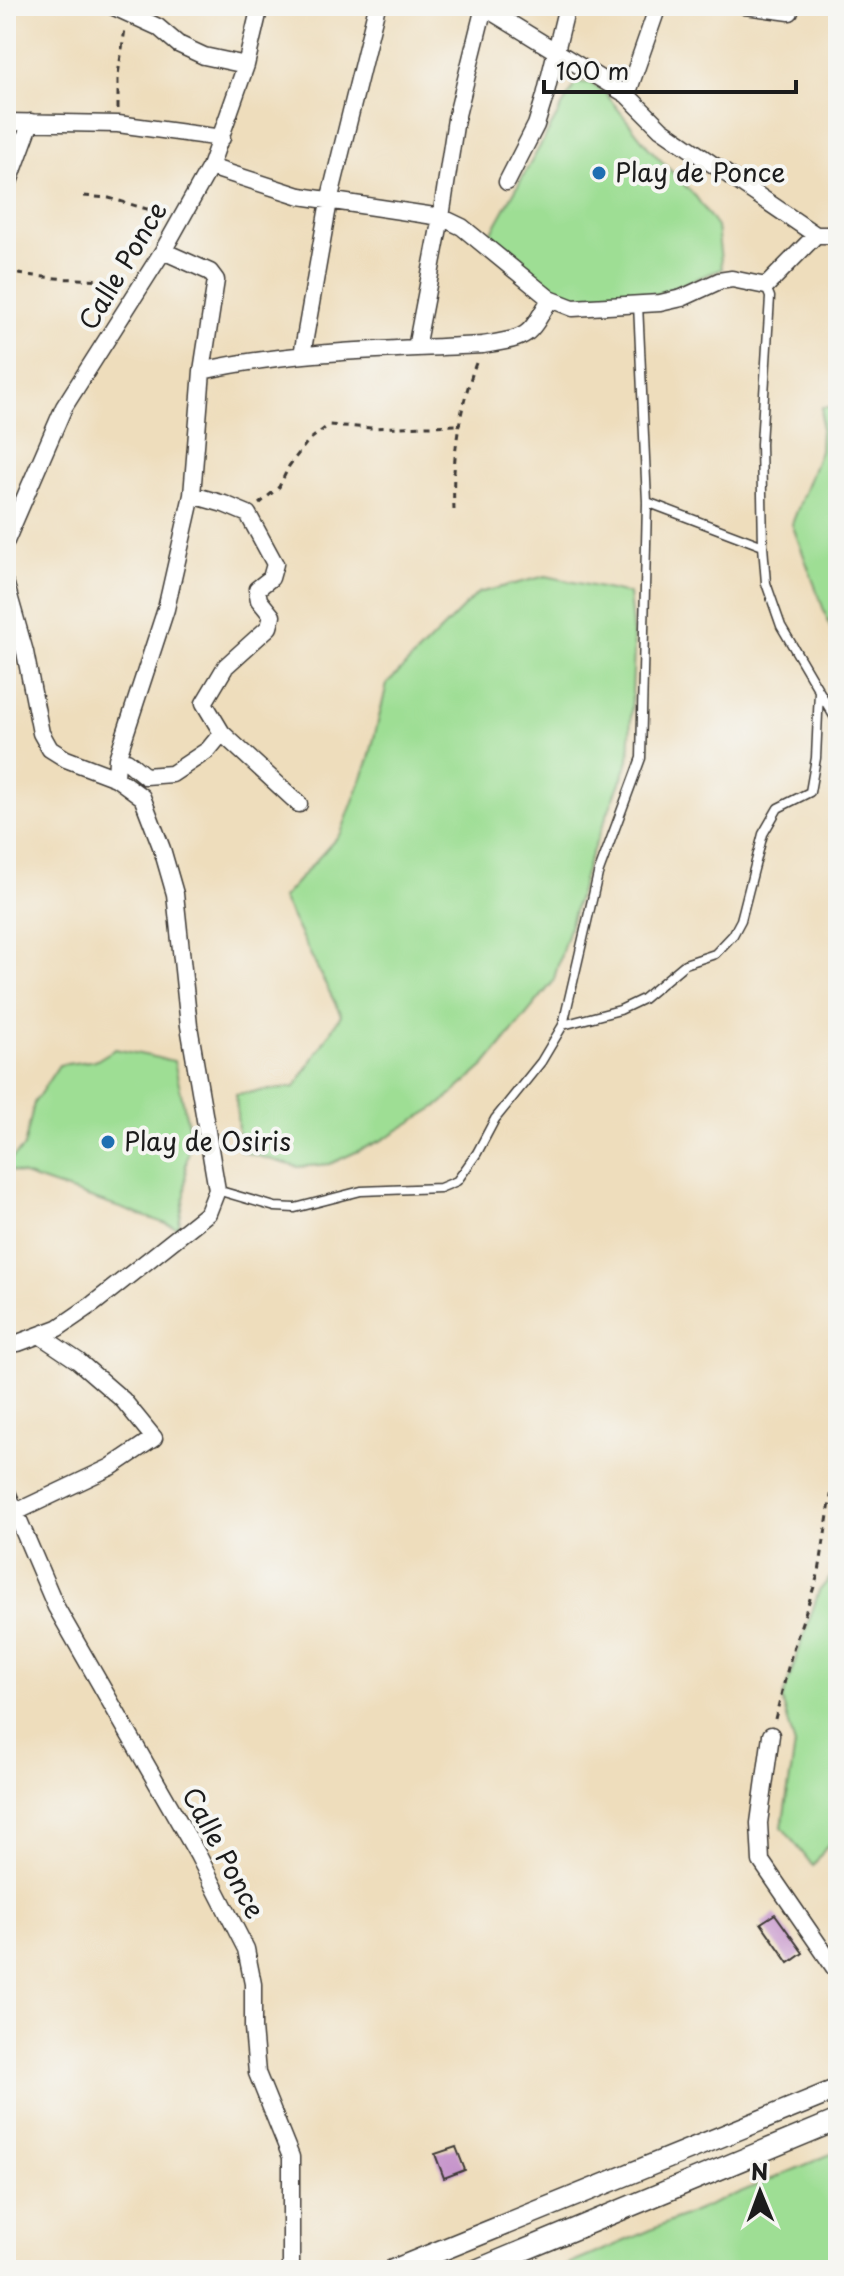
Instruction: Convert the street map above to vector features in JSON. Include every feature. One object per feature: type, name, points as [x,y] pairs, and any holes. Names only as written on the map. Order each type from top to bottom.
[{"type":"street","points":[[112,6],[158,27],[178,44],[204,56],[246,65]]},
{"type":"street","name":"Calle Ponce","points":[[6,541],[64,407],[163,251],[210,167],[246,65],[260,6]]},
{"type":"street","points":[[302,355],[329,201],[377,6]]},
{"type":"street","points":[[507,182],[536,125],[567,6]]},
{"type":"street","points":[[627,95],[658,6]]},
{"type":"street","points":[[745,6],[790,12]]},
{"type":"street","points":[[416,348],[456,119],[483,7],[627,95],[661,129],[816,235],[838,235]]},
{"type":"street","points":[[6,122],[118,124],[222,138]]},
{"type":"street","points":[[6,190],[31,122]]},
{"type":"street","points":[[210,167],[263,185],[329,201],[441,217],[462,227],[550,299],[573,308],[682,298],[719,281],[732,279],[766,286],[816,235]]},
{"type":"street","points":[[116,778],[117,759],[166,609],[192,495],[202,371],[216,280],[210,272],[163,251]]},
{"type":"street","points":[[202,371],[242,362],[302,355],[483,345],[512,340],[531,332],[550,299]]},
{"type":"street","points":[[192,495],[248,514],[275,564],[271,578],[257,589],[259,600],[272,616],[269,627],[226,666],[204,703],[222,733],[299,804]]},
{"type":"street","points":[[6,585],[25,652],[41,733],[50,749],[66,759],[116,778],[142,797],[162,849],[175,894],[189,1026],[217,1190],[208,1213],[93,1304],[41,1336],[6,1344]]},
{"type":"street","points":[[117,759],[127,761],[145,776],[172,774],[208,750],[222,733]]},
{"type":"street","points":[[16,1512],[111,1467],[154,1438],[123,1400],[78,1361],[41,1336]]},
{"type":"street","name":"Calle Ponce","points":[[6,1490],[56,1607],[198,1855],[246,1949],[253,1984],[257,2073],[291,2157],[291,2270]]},
{"type":"street","points":[[771,1735],[759,1823],[761,1861],[838,1973]]},
{"type":"street","points":[[402,2269],[838,2089]]},
{"type":"street","points":[[476,2270],[496,2265],[838,2120]]},
{"type":"lane","points":[[766,286],[770,297],[761,444],[766,583],[781,626],[838,723]]},
{"type":"lane","points":[[217,1190],[275,1207],[295,1208],[361,1191],[440,1188],[457,1181],[477,1153],[495,1119],[541,1062],[563,1025],[598,874],[641,758],[647,502],[638,304]]},
{"type":"lane","points":[[647,502],[763,546]]},
{"type":"lane","points":[[563,1025],[620,1010],[643,999],[685,964],[715,954],[733,935],[741,920],[763,834],[778,808],[810,792],[816,758],[819,691]]},
{"type":"path","points":[[118,124],[121,41],[129,16]]},
{"type":"path","points":[[84,196],[109,198],[179,219]]},
{"type":"path","points":[[6,273],[89,278],[138,286]]},
{"type":"path","points":[[454,510],[457,425],[483,345]]},
{"type":"path","points":[[248,514],[279,487],[289,466],[308,441],[329,425],[371,428],[457,425]]},
{"type":"path","points":[[771,1735],[792,1652],[819,1572],[838,1452]]},
{"type":"green space","name":"Play de Ponce","points":[[576,82],[590,83],[606,94],[649,148],[696,197],[717,227],[722,269],[657,294],[562,298],[489,237]]},
{"type":"green space","points":[[822,407],[838,407],[838,648],[792,524],[820,451]]},
{"type":"green space","points":[[546,576],[629,594],[634,648],[629,760],[589,860],[553,982],[485,1065],[441,1104],[382,1140],[330,1164],[298,1167],[239,1151],[236,1094],[295,1087],[341,1015],[282,898],[341,833],[369,759],[387,684],[478,593]]},
{"type":"green space","name":"Play de Osiris","points":[[115,1049],[174,1061],[191,1138],[178,1228],[6,1169],[6,1164],[24,1147],[34,1103],[59,1065],[97,1060]]},
{"type":"green space","points":[[838,1568],[838,1830],[813,1866],[782,1827],[795,1746],[782,1700],[819,1591]]},
{"type":"green space","points":[[838,2151],[838,2270],[556,2270]]},
{"type":"building","points":[[775,1914],[803,1953],[789,1963],[761,1923]]},
{"type":"building","points":[[456,2147],[465,2170],[444,2178],[435,2154]]},
{"type":"place","name":"Play de Ponce","points":[[599,173]]},
{"type":"place","name":"Play de Osiris","points":[[108,1142]]}]
